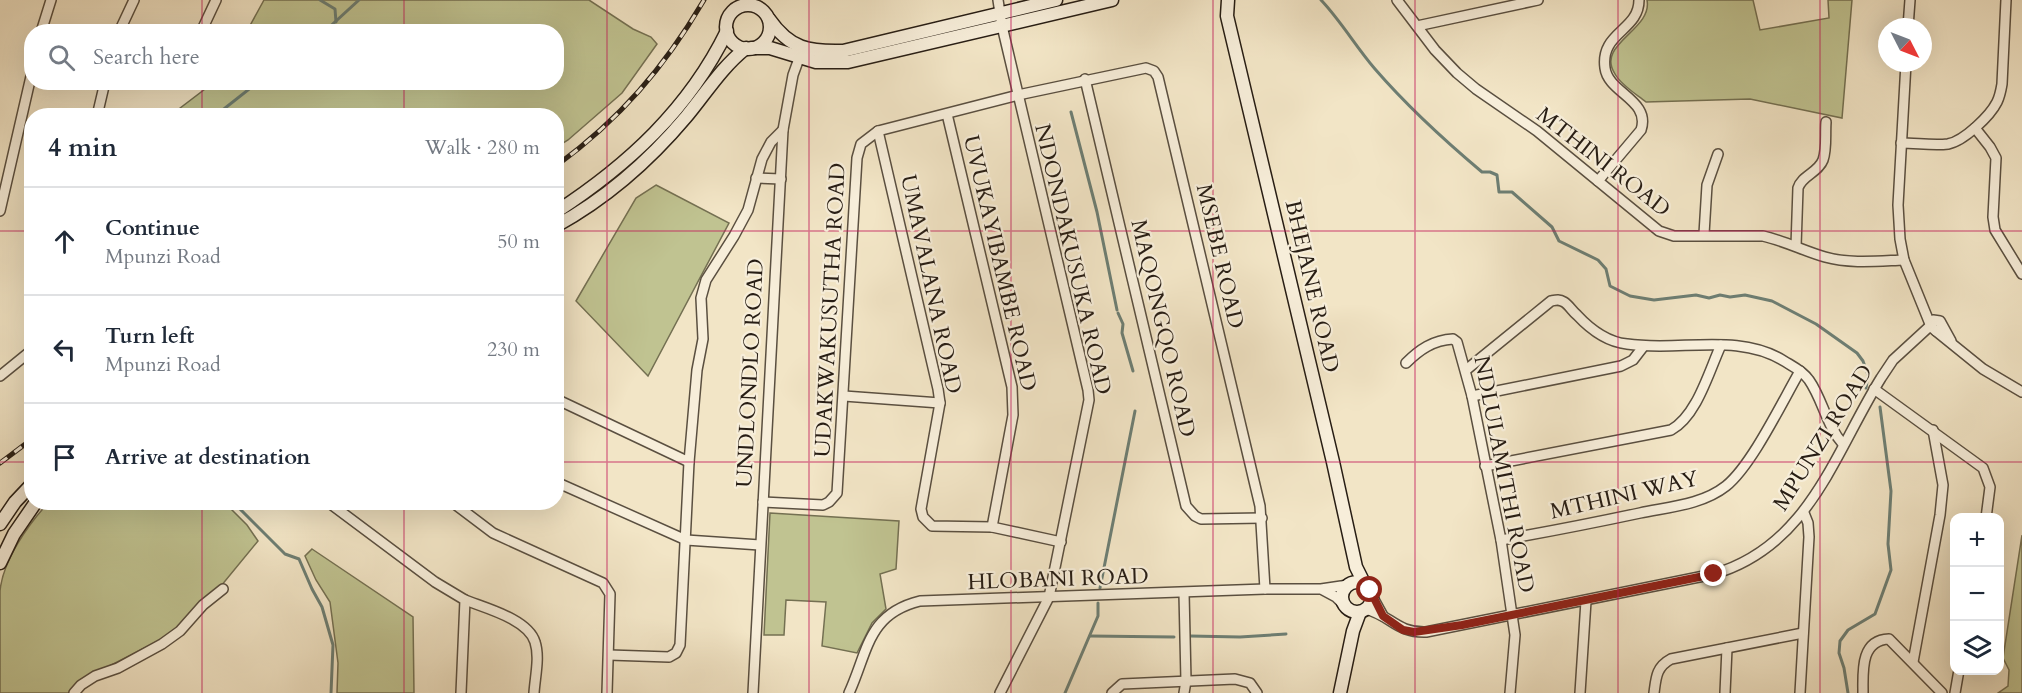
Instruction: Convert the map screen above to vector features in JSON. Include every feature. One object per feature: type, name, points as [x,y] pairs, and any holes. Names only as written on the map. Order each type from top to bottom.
[{"type":"main road","points":[[564,221],[611,191],[656,151],[687,116],[727,64],[749,48],[760,45],[767,38],[770,29],[765,0]]},
{"type":"main road","points":[[1001,20],[1056,0]]},
{"type":"main road","points":[[801,53],[768,17],[754,6],[742,3],[727,19],[727,31],[732,41],[749,48],[770,48],[801,53],[843,51],[1112,0]]},
{"type":"main road","name":"BHEJANE ROAD","points":[[1218,0],[1227,16]]},
{"type":"main road","name":"BHEJANE ROAD","points":[[1227,0],[1227,16],[1356,567],[1369,590]]},
{"type":"main road","points":[[564,206],[618,168],[659,130],[706,70],[727,31]]},
{"type":"main road","points":[[0,524],[24,492]]},
{"type":"main road","points":[[0,563],[14,534],[30,510]]},
{"type":"main road","name":"BHEJANE ROAD","points":[[1349,584],[1356,567]]},
{"type":"main road","points":[[1340,693],[1353,631],[1354,609],[1342,594],[1349,584],[1358,582],[1369,590],[1370,603],[1354,609]]},
{"type":"street","points":[[44,24],[51,0]]},
{"type":"street","points":[[123,24],[134,0]]},
{"type":"street","points":[[205,24],[216,0]]},
{"type":"street","name":"NDONDAKUSUKA ROAD","points":[[998,0],[1018,95],[1088,390],[1088,410],[1049,597],[1000,693]]},
{"type":"street","name":"MTHINI ROAD","points":[[1397,0],[1435,50],[1463,78],[1537,131],[1659,231],[1674,236],[1704,234],[1763,236],[1832,259],[1904,260]]},
{"type":"street","points":[[1418,26],[1538,0]]},
{"type":"street","points":[[1598,182],[1641,130],[1642,118],[1637,106],[1610,84],[1604,63],[1605,52],[1610,42],[1635,18],[1638,12],[1638,0]]},
{"type":"street","points":[[1909,18],[1910,0]]},
{"type":"street","points":[[1901,143],[1947,144],[1961,139],[1994,108],[2000,96],[2006,0]]},
{"type":"street","name":"UNDLONDLO ROAD","points":[[753,693],[783,130],[793,75],[801,53]]},
{"type":"street","name":"MSEBE ROAD","points":[[1018,95],[1146,68],[1154,71],[1158,77],[1262,518],[1265,589]]},
{"type":"street","points":[[1905,72],[1898,205],[1904,260],[1922,303],[1935,326],[1954,346],[1983,369],[2022,392]]},
{"type":"street","name":"MAQONGQO ROAD","points":[[1085,80],[1186,506],[1201,519],[1262,518]]},
{"type":"street","points":[[0,212],[28,90]]},
{"type":"street","points":[[99,108],[103,90]]},
{"type":"street","points":[[878,131],[1018,95]]},
{"type":"street","name":"UVUKAYIBAMBE ROAD","points":[[947,114],[1012,387],[1013,415],[992,527]]},
{"type":"street","points":[[1796,246],[1798,188],[1800,183],[1823,160],[1826,122]]},
{"type":"street","points":[[1975,128],[1990,147],[1995,158],[1993,217],[1995,230],[2022,274]]},
{"type":"street","points":[[609,655],[669,657],[676,653],[680,645],[689,462],[697,370],[703,339],[700,307],[706,280],[748,210],[762,159],[771,142],[783,130]]},
{"type":"street","name":"UMAVALANA ROAD","points":[[878,131],[940,403],[921,510],[923,517],[932,526],[992,527],[1061,542]]},
{"type":"street","name":"UDAKWAKUSUTHA ROAD","points":[[763,502],[823,505],[834,498],[837,493],[856,158],[861,144],[878,131]]},
{"type":"street","points":[[1704,234],[1707,185],[1718,154]]},
{"type":"street","points":[[756,178],[781,179]]},
{"type":"street","points":[[1466,370],[1551,301],[1558,300],[1564,302],[1591,328],[1606,338],[1623,344],[1643,347],[1738,345],[1761,350],[1781,359],[1800,371],[1810,381],[1832,429],[1843,444]]},
{"type":"street","name":"MPUNZI ROAD","points":[[1354,609],[1383,616],[1403,630],[1414,632],[1586,601],[1732,568],[1749,561],[1766,549],[1804,513],[1874,389],[1893,360],[1935,326]]},
{"type":"street","name":"NDLULAMITHI ROAD","points":[[1406,363],[1424,346],[1447,339],[1457,342],[1472,396],[1501,540],[1515,635],[1510,693]]},
{"type":"street","points":[[1485,466],[1671,430],[1685,420],[1693,409],[1721,345]]},
{"type":"street","points":[[1472,396],[1621,366],[1633,360],[1643,347]]},
{"type":"street","points":[[0,376],[24,356]]},
{"type":"street","name":"MTHINI WAY","points":[[1501,540],[1561,530],[1693,502],[1715,493],[1726,486],[1743,466],[1800,371]]},
{"type":"street","points":[[1874,389],[1975,461],[1987,474],[1990,486],[1987,513]]},
{"type":"street","points":[[844,396],[940,403]]},
{"type":"street","points":[[564,403],[689,462]]},
{"type":"street","points":[[1913,662],[1940,515],[1943,485],[1933,430]]},
{"type":"street","points":[[564,486],[686,540],[760,545]]},
{"type":"street","points":[[339,510],[435,582],[465,600],[515,621],[532,634],[537,648],[534,693]]},
{"type":"street","points":[[463,510],[493,533],[605,586],[610,594],[607,693]]},
{"type":"street","points":[[1800,693],[1809,537],[1808,523],[1804,513]]},
{"type":"street","name":"HLOBANI ROAD","points":[[849,693],[869,639],[880,623],[901,607],[920,601],[1321,589],[1349,584]]},
{"type":"street","points":[[74,693],[81,685],[95,676],[118,668],[162,644],[180,631],[203,605],[223,589]]},
{"type":"street","points":[[1321,589],[1354,609]]},
{"type":"street","points":[[1369,590],[1383,616]]},
{"type":"street","points":[[1184,593],[1186,681],[1184,693]]},
{"type":"street","points":[[461,693],[465,600]]},
{"type":"street","points":[[1580,693],[1586,601]]},
{"type":"street","points":[[1654,693],[1657,673],[1666,661],[1803,633]]},
{"type":"street","points":[[1863,693],[1864,657],[1882,639],[1889,639],[1942,693]]},
{"type":"street","points":[[1725,693],[1727,648]]},
{"type":"street","points":[[1955,693],[1958,675]]},
{"type":"street","points":[[1112,693],[1122,684],[1235,679],[1246,681],[1254,687],[1257,693]]},
{"type":"green space","points":[[264,0],[589,0],[633,29],[651,37],[657,44],[622,93],[564,143],[564,108],[180,108],[204,90],[564,90],[564,24],[251,24]]},
{"type":"green space","points":[[1647,0],[1753,0],[1760,30],[1829,18],[1828,0],[1852,0],[1842,118],[1750,99],[1646,102],[1621,82],[1611,63],[1612,54],[1618,45],[1642,20],[1647,11]]},
{"type":"green space","points":[[656,185],[729,223],[648,376],[576,301],[636,198]]},
{"type":"green space","points":[[42,510],[232,510],[247,525],[258,541],[221,586],[179,626],[158,641],[82,680],[70,693],[0,693],[2,579],[11,555]]},
{"type":"green space","points":[[770,513],[899,521],[896,569],[880,574],[886,609],[872,623],[857,653],[822,646],[826,602],[786,600],[784,635],[764,635]]},
{"type":"green space","points":[[2022,535],[2022,693],[1998,693],[2008,686],[2009,670],[2004,660]]},
{"type":"green space","points":[[312,549],[413,617],[414,693],[337,693],[338,663],[330,602],[305,556]]},
{"type":"waterway","points":[[320,0],[335,9],[336,22]]},
{"type":"waterway","points":[[333,24],[359,0]]},
{"type":"waterway","points":[[1321,0],[1375,69],[1413,109],[1482,172],[1497,175],[1499,192],[1512,192],[1552,227],[1559,241],[1598,260],[1606,269],[1610,286],[1630,296],[1654,300],[1696,295],[1709,298],[1720,295],[1730,297],[1745,295],[1772,301],[1816,324],[1857,353],[1868,375],[1866,388]]},
{"type":"waterway","points":[[225,108],[248,90]]},
{"type":"waterway","points":[[1071,112],[1097,212],[1117,310]]},
{"type":"waterway","points":[[1118,313],[1123,324],[1122,333],[1133,371]]},
{"type":"waterway","points":[[1848,693],[1839,653],[1840,641],[1848,630],[1875,614],[1891,570],[1888,544],[1891,491],[1880,407]]},
{"type":"waterway","points":[[1100,588],[1135,411]]},
{"type":"waterway","points":[[241,510],[285,554],[299,559],[322,607],[333,645],[331,693]]},
{"type":"waterway","points":[[1065,693],[1098,616],[1098,603]]},
{"type":"waterway","points":[[1190,636],[1240,637],[1286,634]]},
{"type":"waterway","points":[[1090,636],[1174,637]]},
{"type":"railway","points":[[564,160],[600,130],[639,91],[673,48],[704,0]]},
{"type":"railway","points":[[0,463],[24,445]]},
{"type":"route","points":[[1370,590],[1383,616],[1403,630],[1426,632],[1714,574]]}]
